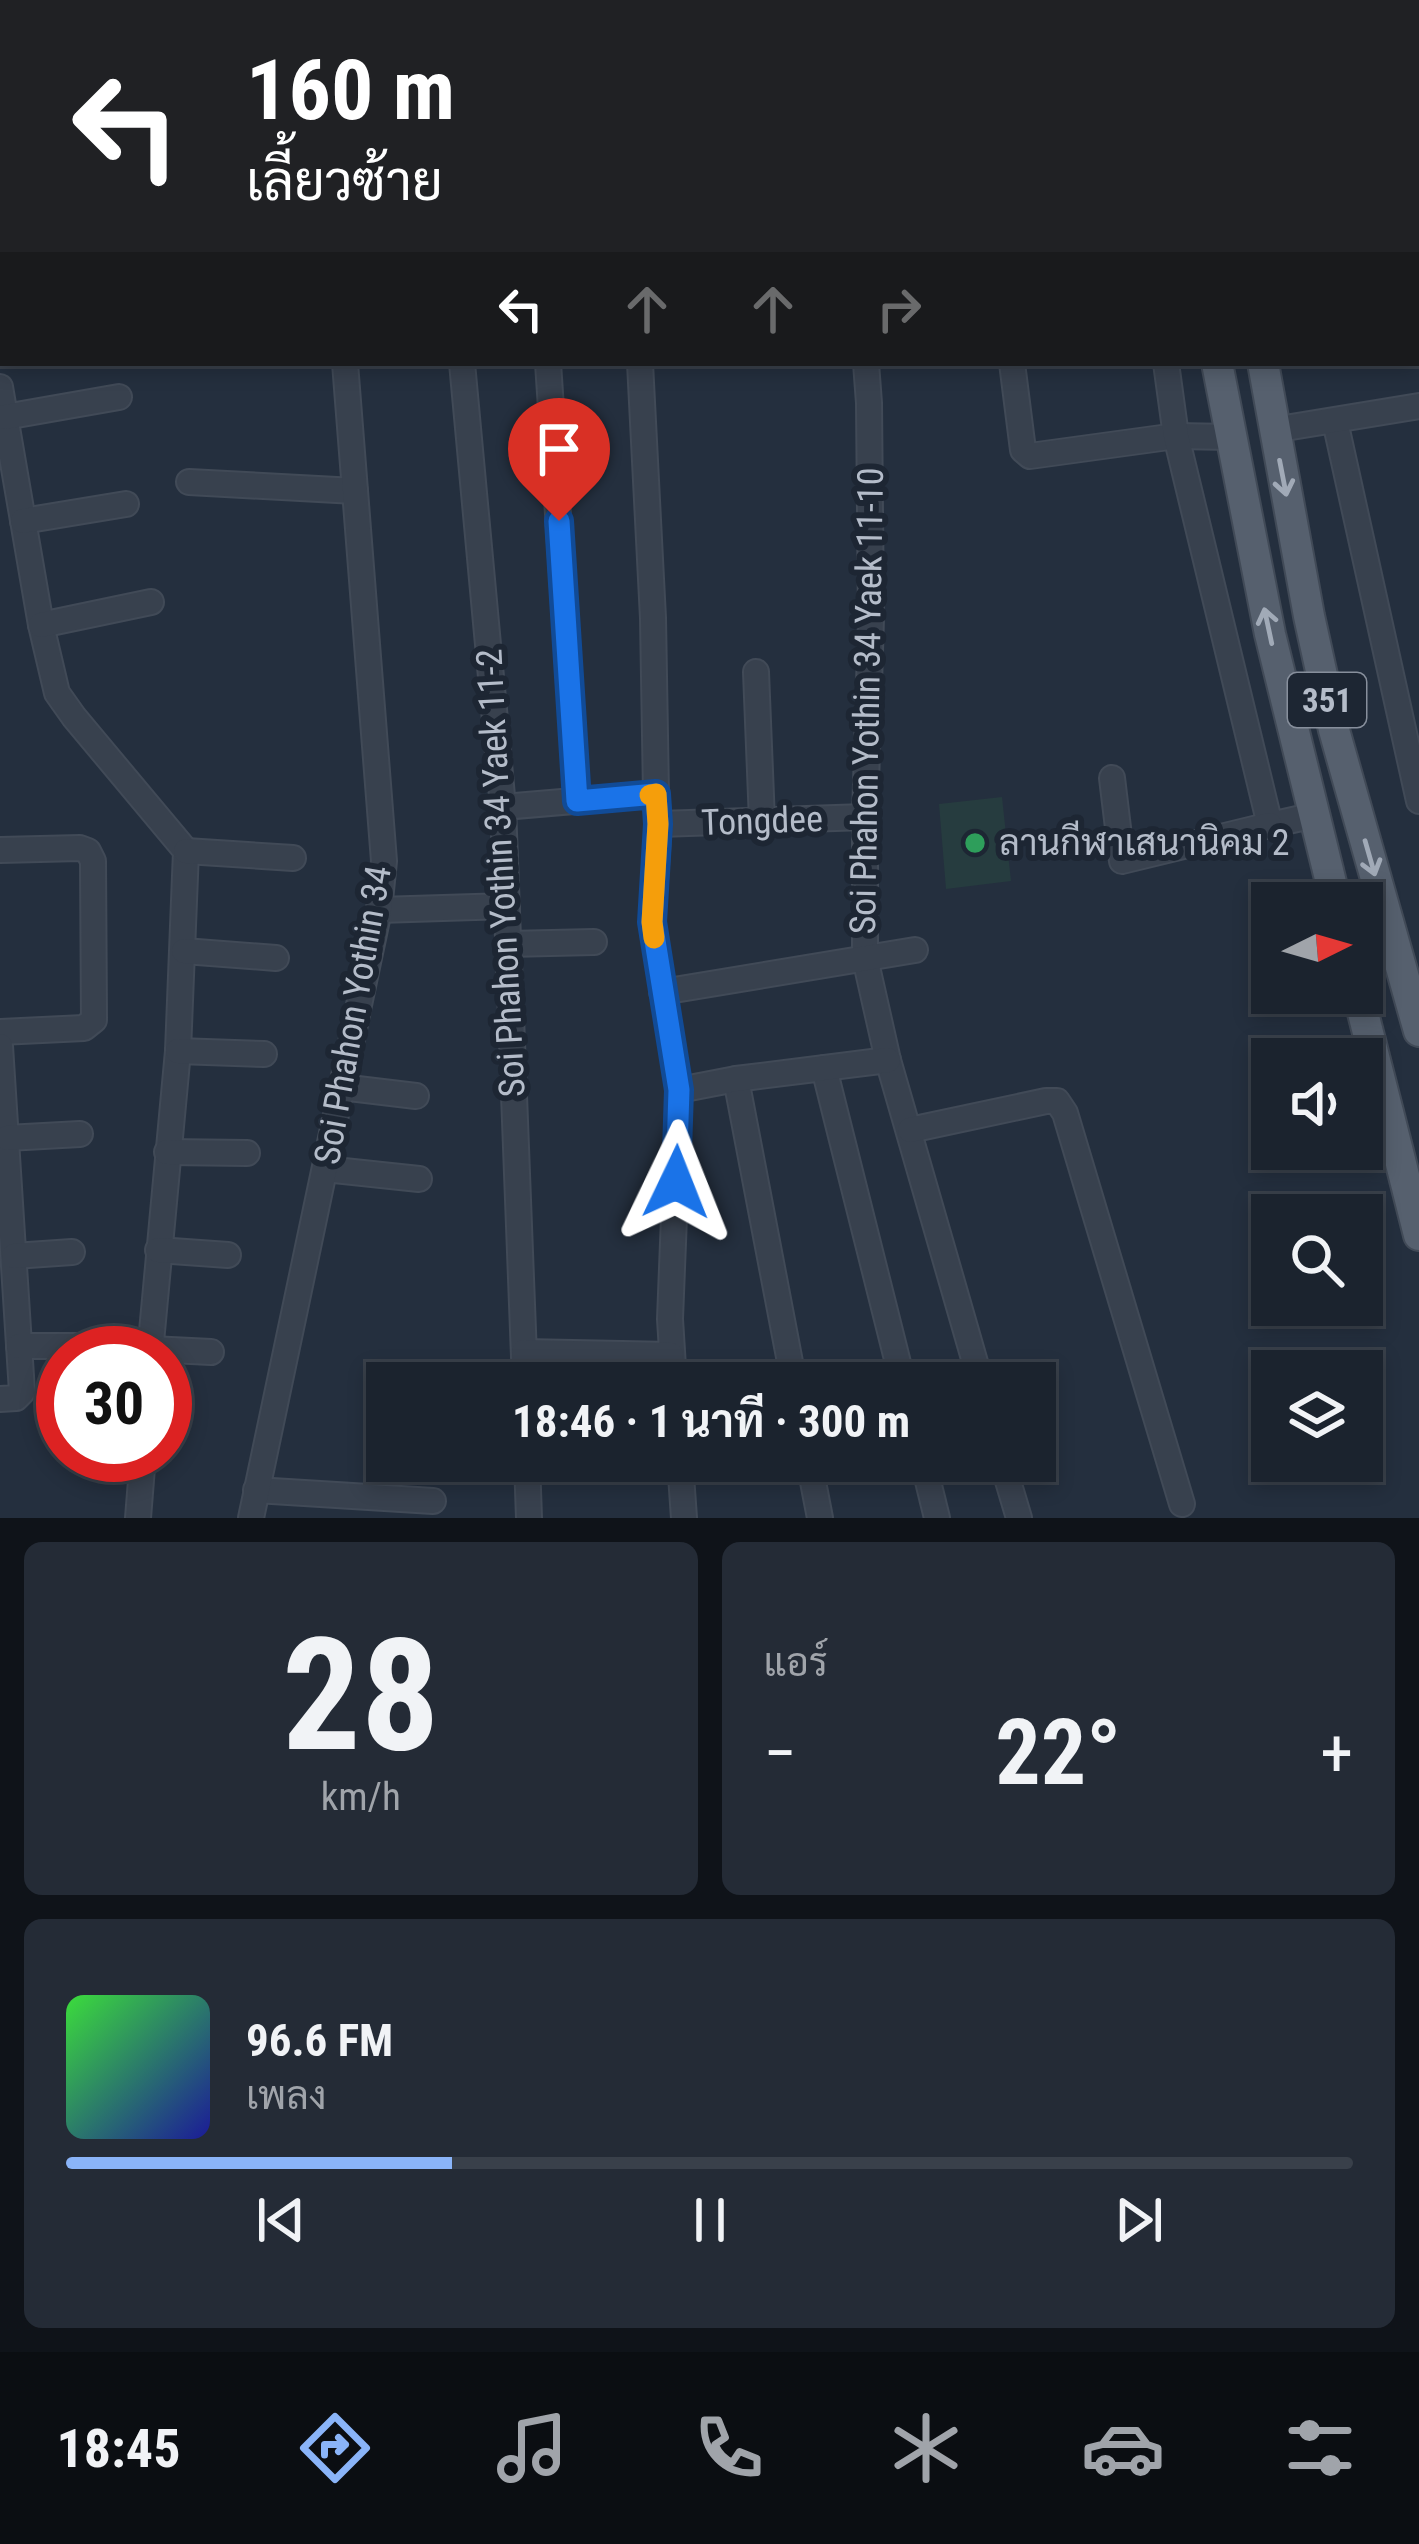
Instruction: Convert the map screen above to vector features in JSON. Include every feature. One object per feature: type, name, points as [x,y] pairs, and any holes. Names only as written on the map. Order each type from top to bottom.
[{"type":"main road","name":"351","points":[[1217,366],[1270,634],[1331,882]]},
{"type":"main road","name":"351","points":[[1263,366],[1334,730],[1419,1030]]},
{"type":"main road","points":[[1363,1014],[1419,1235]]},
{"type":"street","name":"Soi Phahon Yothin 34","points":[[251,1518],[379,910],[384,861],[345,366]]},
{"type":"street","name":"Soi Phahon Yothin 34 Yaek 11-2","points":[[462,366],[503,807],[524,1362]]},
{"type":"street","points":[[548,366],[577,801]]},
{"type":"street","points":[[640,366],[658,824],[652,922],[679,1090],[672,1362]]},
{"type":"street","name":"Soi Phahon Yothin 34 Yaek 11-10","points":[[866,366],[872,618],[865,958],[888,1060],[975,1362]]},
{"type":"street","points":[[1012,366],[1023,450],[1030,456],[1176,436],[1231,437]]},
{"type":"street","points":[[1166,366],[1176,436],[1270,825]]},
{"type":"street","points":[[0,387],[57,693],[186,851],[178,1051],[152,1326]]},
{"type":"street","points":[[5,417],[119,397]]},
{"type":"street","points":[[1274,430],[1419,406]]},
{"type":"street","points":[[1335,422],[1419,801]]},
{"type":"street","points":[[189,482],[355,491]]},
{"type":"street","points":[[23,521],[126,503]]},
{"type":"street","points":[[41,625],[152,602]]},
{"type":"street","points":[[756,672],[763,821]]},
{"type":"street","points":[[1112,778],[1122,861],[1315,815]]},
{"type":"street","points":[[503,807],[656,794]]},
{"type":"street","name":"Tongdee","points":[[658,824],[865,818]]},
{"type":"street","points":[[0,850],[88,851],[93,861],[94,1020],[85,1028],[0,1032]]},
{"type":"street","points":[[186,851],[293,858]]},
{"type":"street","points":[[379,910],[507,906]]},
{"type":"street","points":[[508,944],[594,942]]},
{"type":"street","points":[[662,992],[915,950]]},
{"type":"street","points":[[184,951],[277,958]]},
{"type":"street","points":[[0,1046],[22,1392],[16,1399],[0,1399]]},
{"type":"street","points":[[178,1051],[264,1054]]},
{"type":"street","points":[[679,1090],[888,1060]]},
{"type":"street","points":[[824,1068],[898,1362]]},
{"type":"street","points":[[736,1079],[790,1362]]},
{"type":"street","points":[[341,1087],[416,1096]]},
{"type":"street","points":[[910,1130],[1057,1102],[1065,1113],[1112,1262],[1182,1504]]},
{"type":"street","points":[[7,1138],[80,1134]]},
{"type":"street","points":[[167,1152],[247,1153]]},
{"type":"street","points":[[325,1169],[419,1179]]},
{"type":"street","points":[[158,1250],[228,1255]]},
{"type":"street","points":[[14,1256],[71,1252]]},
{"type":"street","points":[[20,1346],[36,1346]]},
{"type":"street","points":[[192,1352],[211,1352]]},
{"type":"street","points":[[524,1352],[671,1355]]},
{"type":"street","points":[[138,1518],[141,1482]]},
{"type":"street","points":[[528,1482],[529,1518]]},
{"type":"street","points":[[681,1482],[684,1518]]},
{"type":"street","points":[[813,1482],[820,1518]]},
{"type":"street","points":[[928,1482],[937,1518]]},
{"type":"street","points":[[1008,1482],[1019,1518]]},
{"type":"street","points":[[256,1490],[374,1508],[433,1501]]},
{"type":"green space","name":"ลานกีฬาเสนานิคม 2","points":[[1002,797],[1011,881],[946,889],[939,804]]},
{"type":"slow traffic","points":[[650,795],[656,794],[658,824],[654,938]]},
{"type":"place","name":"ลานกีฬาเสนานิคม 2","points":[[975,843]]},
{"type":"route","points":[[559,521],[577,801],[656,794],[652,922],[679,1090],[676,1182]]}]
